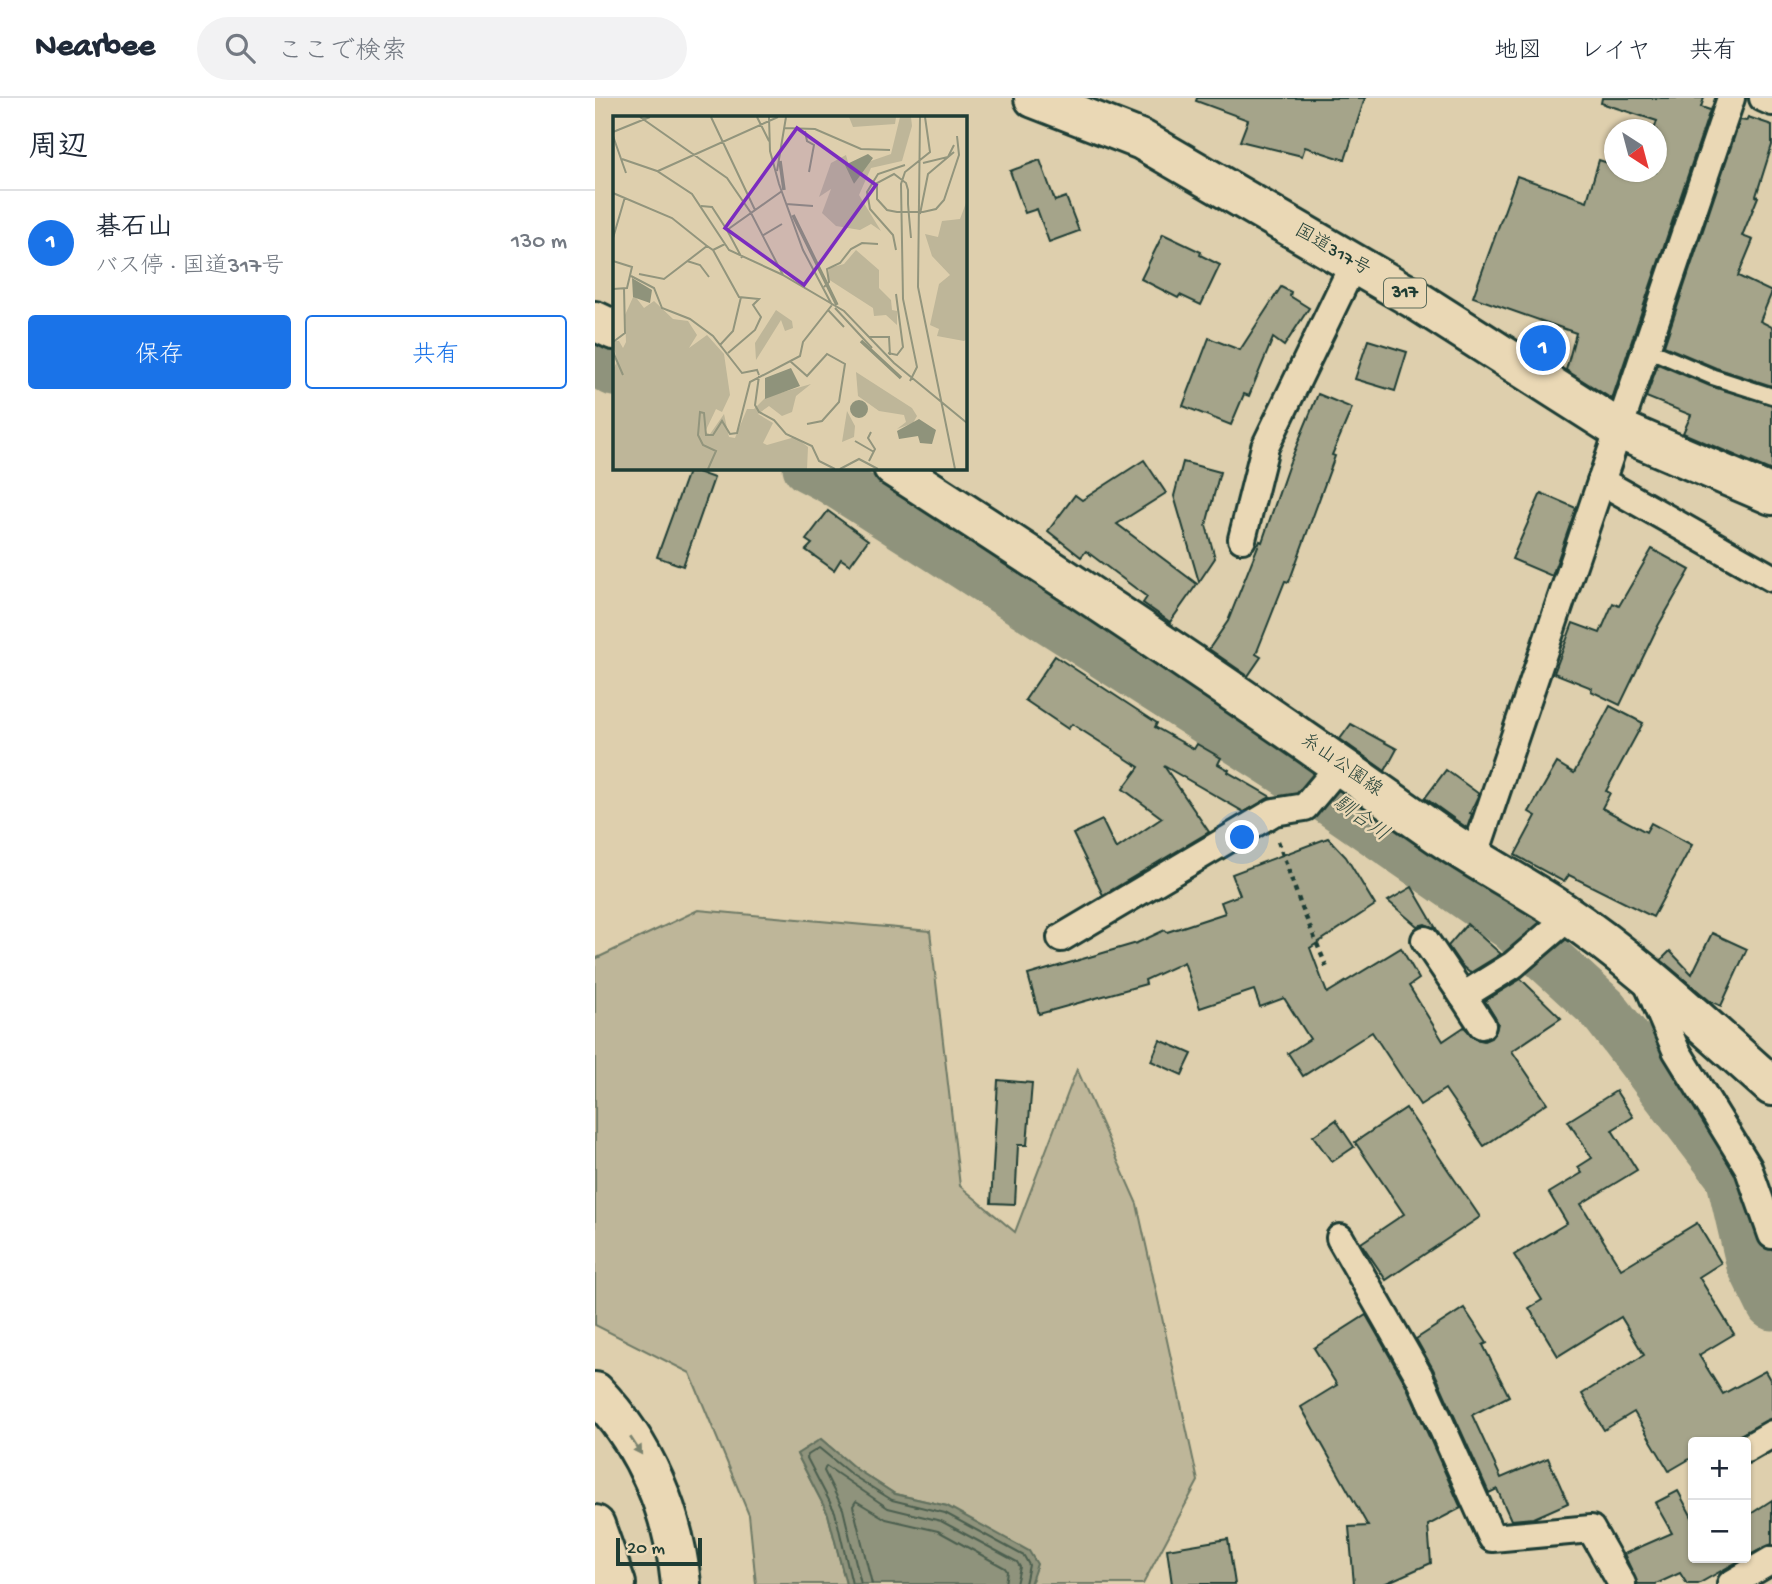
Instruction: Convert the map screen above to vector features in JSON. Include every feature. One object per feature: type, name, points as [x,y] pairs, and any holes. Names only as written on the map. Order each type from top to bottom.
[{"type":"main road","name":"国道317号","points":[[1034,98],[1142,140],[1413,298],[1620,430],[1772,495]]},
{"type":"main road","points":[[595,321],[613,330]]},
{"type":"main road","name":"糸山公園線","points":[[896,469],[1056,572],[1340,765],[1473,860],[1569,917],[1643,972],[1772,1086]]},
{"type":"main road","points":[[595,1392],[611,1409],[642,1454],[664,1504],[678,1553],[681,1584]]},
{"type":"main road","points":[[595,1525],[616,1584]]},
{"type":"street","points":[[1473,860],[1731,98]]},
{"type":"street","points":[[1763,98],[1772,102]]},
{"type":"street","points":[[1242,539],[1265,447],[1354,263]]},
{"type":"street","points":[[1601,481],[1772,578]]},
{"type":"street","points":[[1061,938],[1274,812],[1305,807],[1340,765]]},
{"type":"street","points":[[1463,996],[1513,965],[1569,917]]},
{"type":"street","points":[[1425,940],[1482,1025]]},
{"type":"street","points":[[1643,972],[1676,1049],[1748,1167],[1772,1235]]},
{"type":"street","points":[[1340,1238],[1419,1376],[1492,1538],[1591,1529],[1622,1584]]},
{"type":"street","points":[[1751,1446],[1772,1434]]},
{"type":"street","points":[[1731,1584],[1772,1560]]},
{"type":"lane","points":[[1645,348],[1713,377],[1772,396]]},
{"type":"path","points":[[1267,817],[1327,968]]},
{"type":"shaded area","points":[[698,910],[930,931],[960,1186],[1015,1232],[1077,1069],[1137,1204],[1198,1481],[1143,1584],[1030,1584],[1033,1579],[947,1506],[895,1494],[856,1469],[821,1439],[797,1454],[828,1514],[846,1584],[756,1584],[749,1515],[690,1373],[595,1325],[595,959]]},
{"type":"water","points":[[1738,1190],[1755,1258],[1772,1292],[1772,1322],[1742,1264],[1724,1194]]},
{"type":"water","points":[[821,1439],[856,1469],[895,1494],[947,1506],[1029,1551],[1037,1564],[1030,1584],[846,1584],[828,1514],[797,1454]]},
{"type":"building","points":[[1197,98],[1365,98],[1345,160],[1305,147],[1302,156],[1240,141],[1248,120],[1196,101]]},
{"type":"building","points":[[1602,98],[1704,98],[1701,107],[1710,110],[1612,399],[1566,370],[1576,333],[1473,297],[1517,176],[1587,201],[1599,160],[1604,162],[1604,182],[1667,182],[1667,119],[1651,119],[1601,103]]},
{"type":"building","points":[[1748,117],[1772,125],[1772,145],[1756,196],[1758,197],[1742,236],[1753,240],[1738,276],[1772,292],[1760,321],[1772,327],[1772,386],[1716,368],[1664,346],[1740,120],[1746,121]]},
{"type":"building","points":[[1040,160],[1055,201],[1066,197],[1079,231],[1049,242],[1037,209],[1025,213],[1010,171]]},
{"type":"building","points":[[1163,234],[1201,252],[1200,255],[1220,265],[1201,305],[1180,295],[1178,298],[1141,279]]},
{"type":"building","points":[[1281,287],[1309,308],[1284,346],[1273,338],[1249,396],[1244,394],[1231,425],[1183,406],[1209,338],[1240,350]]},
{"type":"building","points":[[1368,340],[1407,352],[1395,391],[1355,379]]},
{"type":"building","points":[[1658,364],[1710,386],[1772,405],[1772,471],[1683,433],[1691,415],[1646,397]]},
{"type":"building","points":[[1318,394],[1352,408],[1332,455],[1335,456],[1289,582],[1285,581],[1256,654],[1261,657],[1248,676],[1209,649],[1228,621],[1260,541],[1262,542],[1289,464]]},
{"type":"building","points":[[1144,460],[1166,493],[1117,524],[1197,584],[1170,622],[1143,603],[1147,597],[1086,551],[1081,557],[1048,531],[1075,495],[1082,500]]},
{"type":"building","points":[[1183,462],[1220,472],[1206,525],[1215,558],[1199,582],[1174,496]]},
{"type":"building","points":[[689,469],[714,478],[683,566],[657,557]]},
{"type":"building","points":[[1541,493],[1576,508],[1552,576],[1512,559]]},
{"type":"building","points":[[828,511],[868,540],[850,565],[841,559],[834,570],[806,550],[812,544],[806,540]]},
{"type":"building","points":[[1652,549],[1690,570],[1658,626],[1620,705],[1591,691],[1592,688],[1554,673],[1573,623],[1600,633],[1613,603],[1619,606]]},
{"type":"building","points":[[1055,656],[1157,723],[1155,727],[1194,749],[1197,744],[1221,758],[1218,764],[1229,770],[1228,772],[1271,797],[1244,812],[1164,766],[1209,832],[1103,895],[1073,834],[1102,820],[1116,849],[1162,818],[1123,789],[1139,767],[1072,724],[1068,729],[1025,700]]},
{"type":"building","points":[[1610,706],[1643,723],[1606,791],[1610,793],[1602,808],[1646,832],[1651,823],[1692,845],[1653,917],[1569,875],[1564,882],[1515,855],[1536,816],[1529,812],[1557,763],[1574,773]]},
{"type":"building","points":[[1351,724],[1397,749],[1385,771],[1340,739]]},
{"type":"building","points":[[1446,770],[1479,794],[1470,813],[1472,814],[1467,828],[1425,798]]},
{"type":"building","points":[[1328,838],[1346,857],[1375,905],[1310,948],[1327,993],[1401,948],[1419,979],[1409,986],[1443,1041],[1464,1027],[1476,1039],[1484,1041],[1491,1038],[1498,1023],[1485,1001],[1521,979],[1561,1018],[1512,1051],[1547,1103],[1484,1146],[1445,1089],[1420,1105],[1372,1032],[1303,1076],[1288,1053],[1310,1039],[1284,998],[1260,1007],[1254,990],[1200,1008],[1184,962],[1145,980],[1146,984],[1039,1014],[1028,975],[1137,943],[1165,930],[1167,932],[1225,913],[1221,902],[1240,895],[1232,874]]},
{"type":"building","points":[[1412,887],[1437,930],[1425,924],[1417,926],[1388,901]]},
{"type":"building","points":[[1467,924],[1501,954],[1470,973],[1448,946]]},
{"type":"building","points":[[1712,933],[1747,949],[1721,1006],[1710,1001],[1661,960],[1670,951],[1692,974]]},
{"type":"building","points":[[1160,1040],[1192,1054],[1182,1075],[1151,1061]]},
{"type":"building","points":[[998,1080],[1032,1083],[1027,1145],[1018,1145],[1015,1204],[991,1203]]},
{"type":"building","points":[[1616,1091],[1633,1117],[1612,1130],[1637,1170],[1581,1204],[1621,1269],[1697,1223],[1721,1263],[1699,1277],[1734,1334],[1699,1355],[1723,1394],[1765,1371],[1772,1383],[1772,1418],[1736,1437],[1688,1437],[1688,1460],[1669,1471],[1634,1412],[1604,1430],[1582,1394],[1644,1355],[1621,1317],[1558,1356],[1529,1308],[1542,1300],[1514,1255],[1567,1223],[1549,1193],[1582,1173],[1578,1167],[1592,1158],[1568,1121]]},
{"type":"building","points":[[1406,1108],[1480,1217],[1386,1280],[1361,1243],[1404,1214],[1355,1142]]},
{"type":"building","points":[[1336,1120],[1354,1147],[1332,1162],[1313,1136]]},
{"type":"building","points":[[1464,1308],[1487,1343],[1483,1345],[1509,1396],[1472,1415],[1501,1478],[1548,1458],[1568,1503],[1534,1518],[1511,1520],[1497,1489],[1489,1493],[1433,1369],[1416,1339]]},
{"type":"building","points":[[1366,1315],[1405,1383],[1461,1508],[1428,1525],[1431,1563],[1384,1584],[1354,1584],[1349,1527],[1368,1526],[1301,1407],[1337,1385],[1314,1348]]},
{"type":"building","points":[[1678,1491],[1688,1510],[1688,1563],[1735,1563],[1698,1584],[1687,1584],[1680,1573],[1656,1584],[1638,1584],[1624,1554],[1672,1533],[1655,1503]]},
{"type":"building","points":[[1772,1500],[1772,1544],[1751,1554],[1751,1514]]},
{"type":"building","points":[[1228,1539],[1235,1584],[1172,1584],[1167,1549]]},
{"type":"waterway","name":"馴合川","points":[[595,361],[613,370]]},
{"type":"waterway","name":"馴合川","points":[[812,469],[1303,781],[1511,925],[1603,1009],[1731,1176],[1751,1262],[1772,1305]]},
{"type":"place","name":"碁石山","points":[[1543,348]]}]
